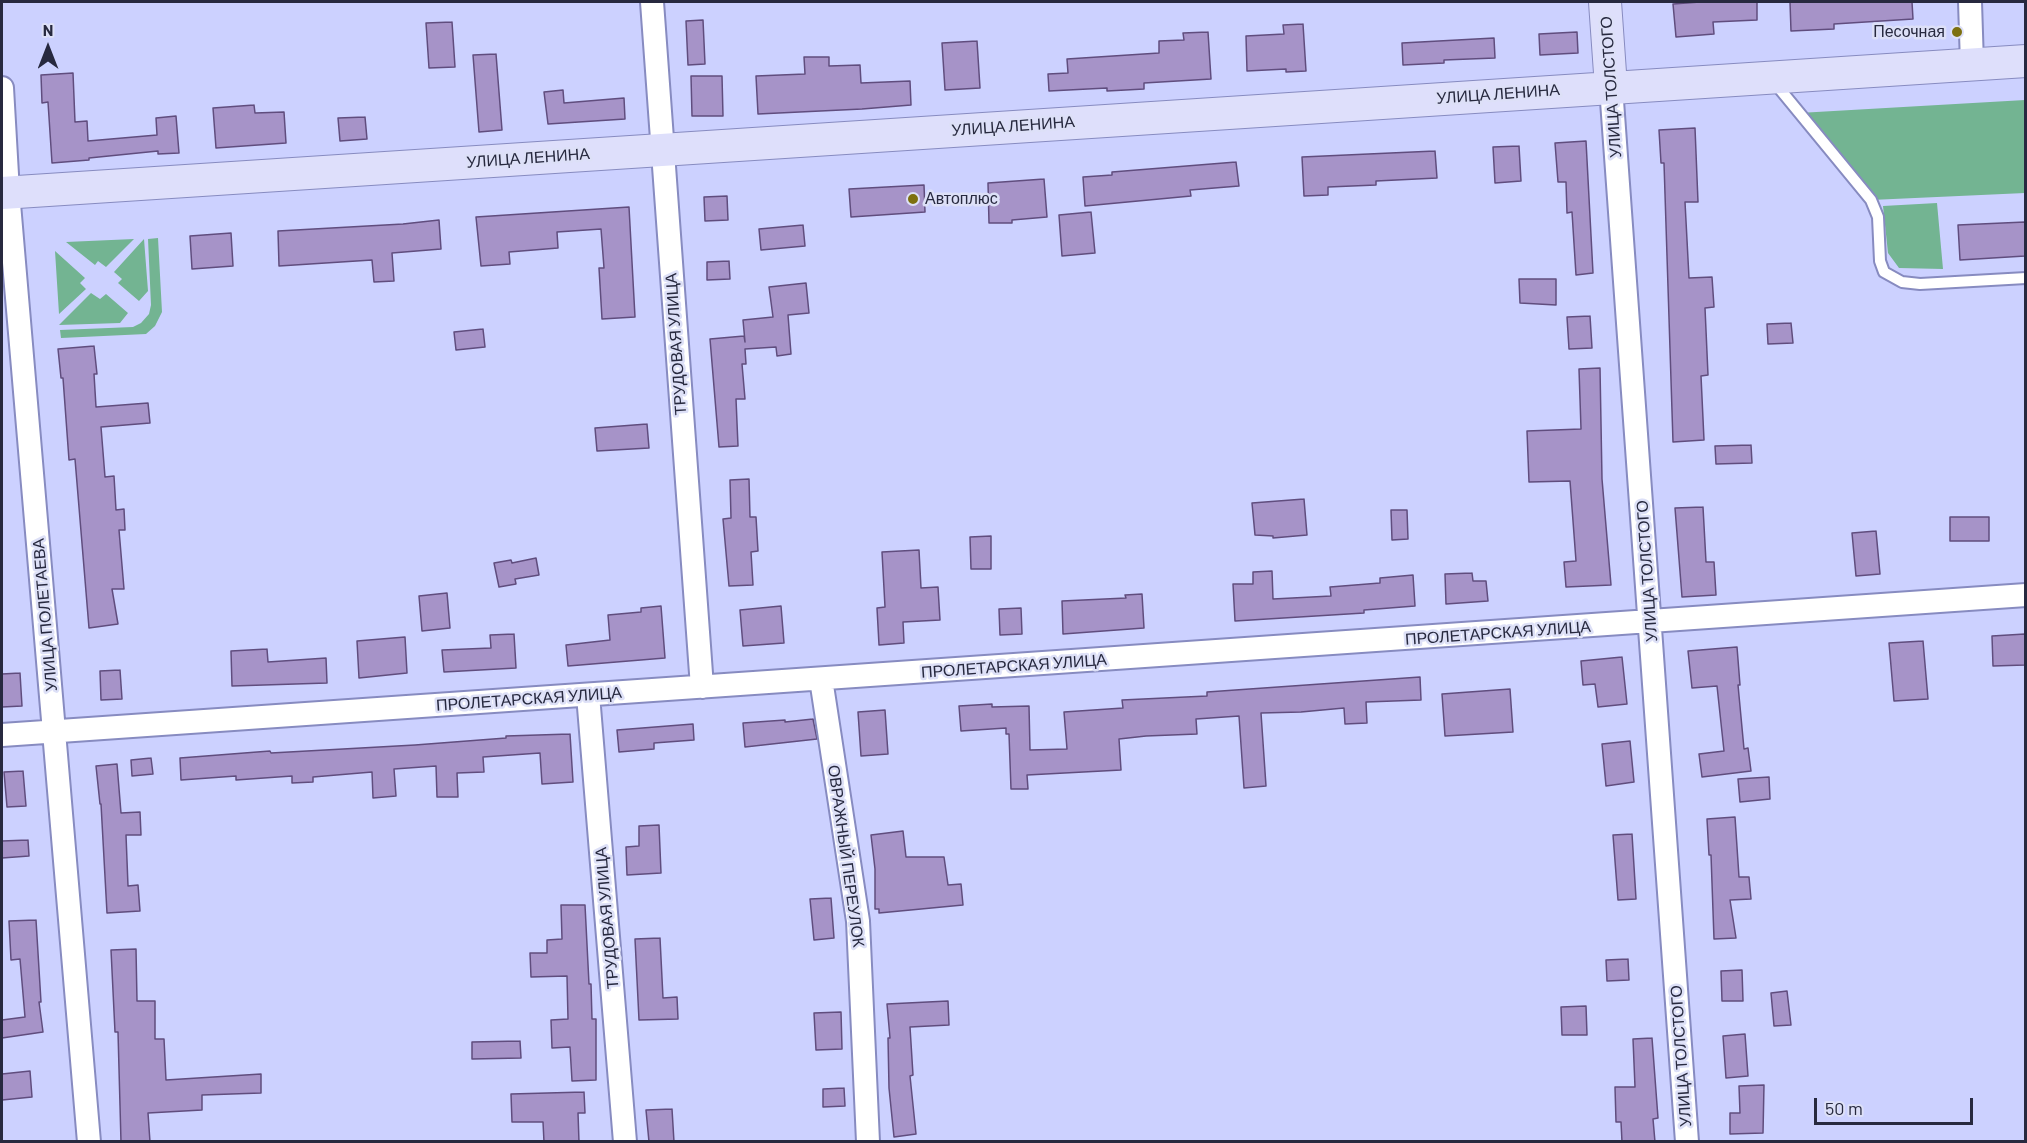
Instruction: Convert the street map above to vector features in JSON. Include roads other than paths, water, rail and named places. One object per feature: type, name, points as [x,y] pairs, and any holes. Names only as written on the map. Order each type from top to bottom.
[{"type":"street","name":"ТРУДОВАЯ УЛИЦА","points":[[652,2],[702,687]]},
{"type":"street","name":"УЛИЦА ТОЛСТОГО","points":[[1605,2],[1687,1142]]},
{"type":"street","points":[[1970,2],[1972,64]]},
{"type":"street","name":"УЛИЦА ЛЕНИНА","points":[[5,193],[2025,61]]},
{"type":"street","name":"УЛИЦА ПОЛЕТАЕВА","points":[[2,88],[5,193],[55,732],[89,1142]]},
{"type":"street","name":"ПРОЛЕТАРСКАЯ УЛИЦА","points":[[2,735],[2025,596]]},
{"type":"street","name":"ОВРАЖНЫЙ ПЕРЕУЛОК","points":[[822,679],[858,921],[868,1142]]},
{"type":"street","name":"ТРУДОВАЯ УЛИЦА","points":[[588,695],[625,1142]]},
{"type":"lane","points":[[1770,77],[1871,200],[1878,217],[1880,261],[1884,272],[1902,282],[1920,284],[2025,278]]},
{"type":"place","name":"Песочная","points":[[1957,32]]},
{"type":"place","name":"Автоплюс","points":[[913,199]]}]
